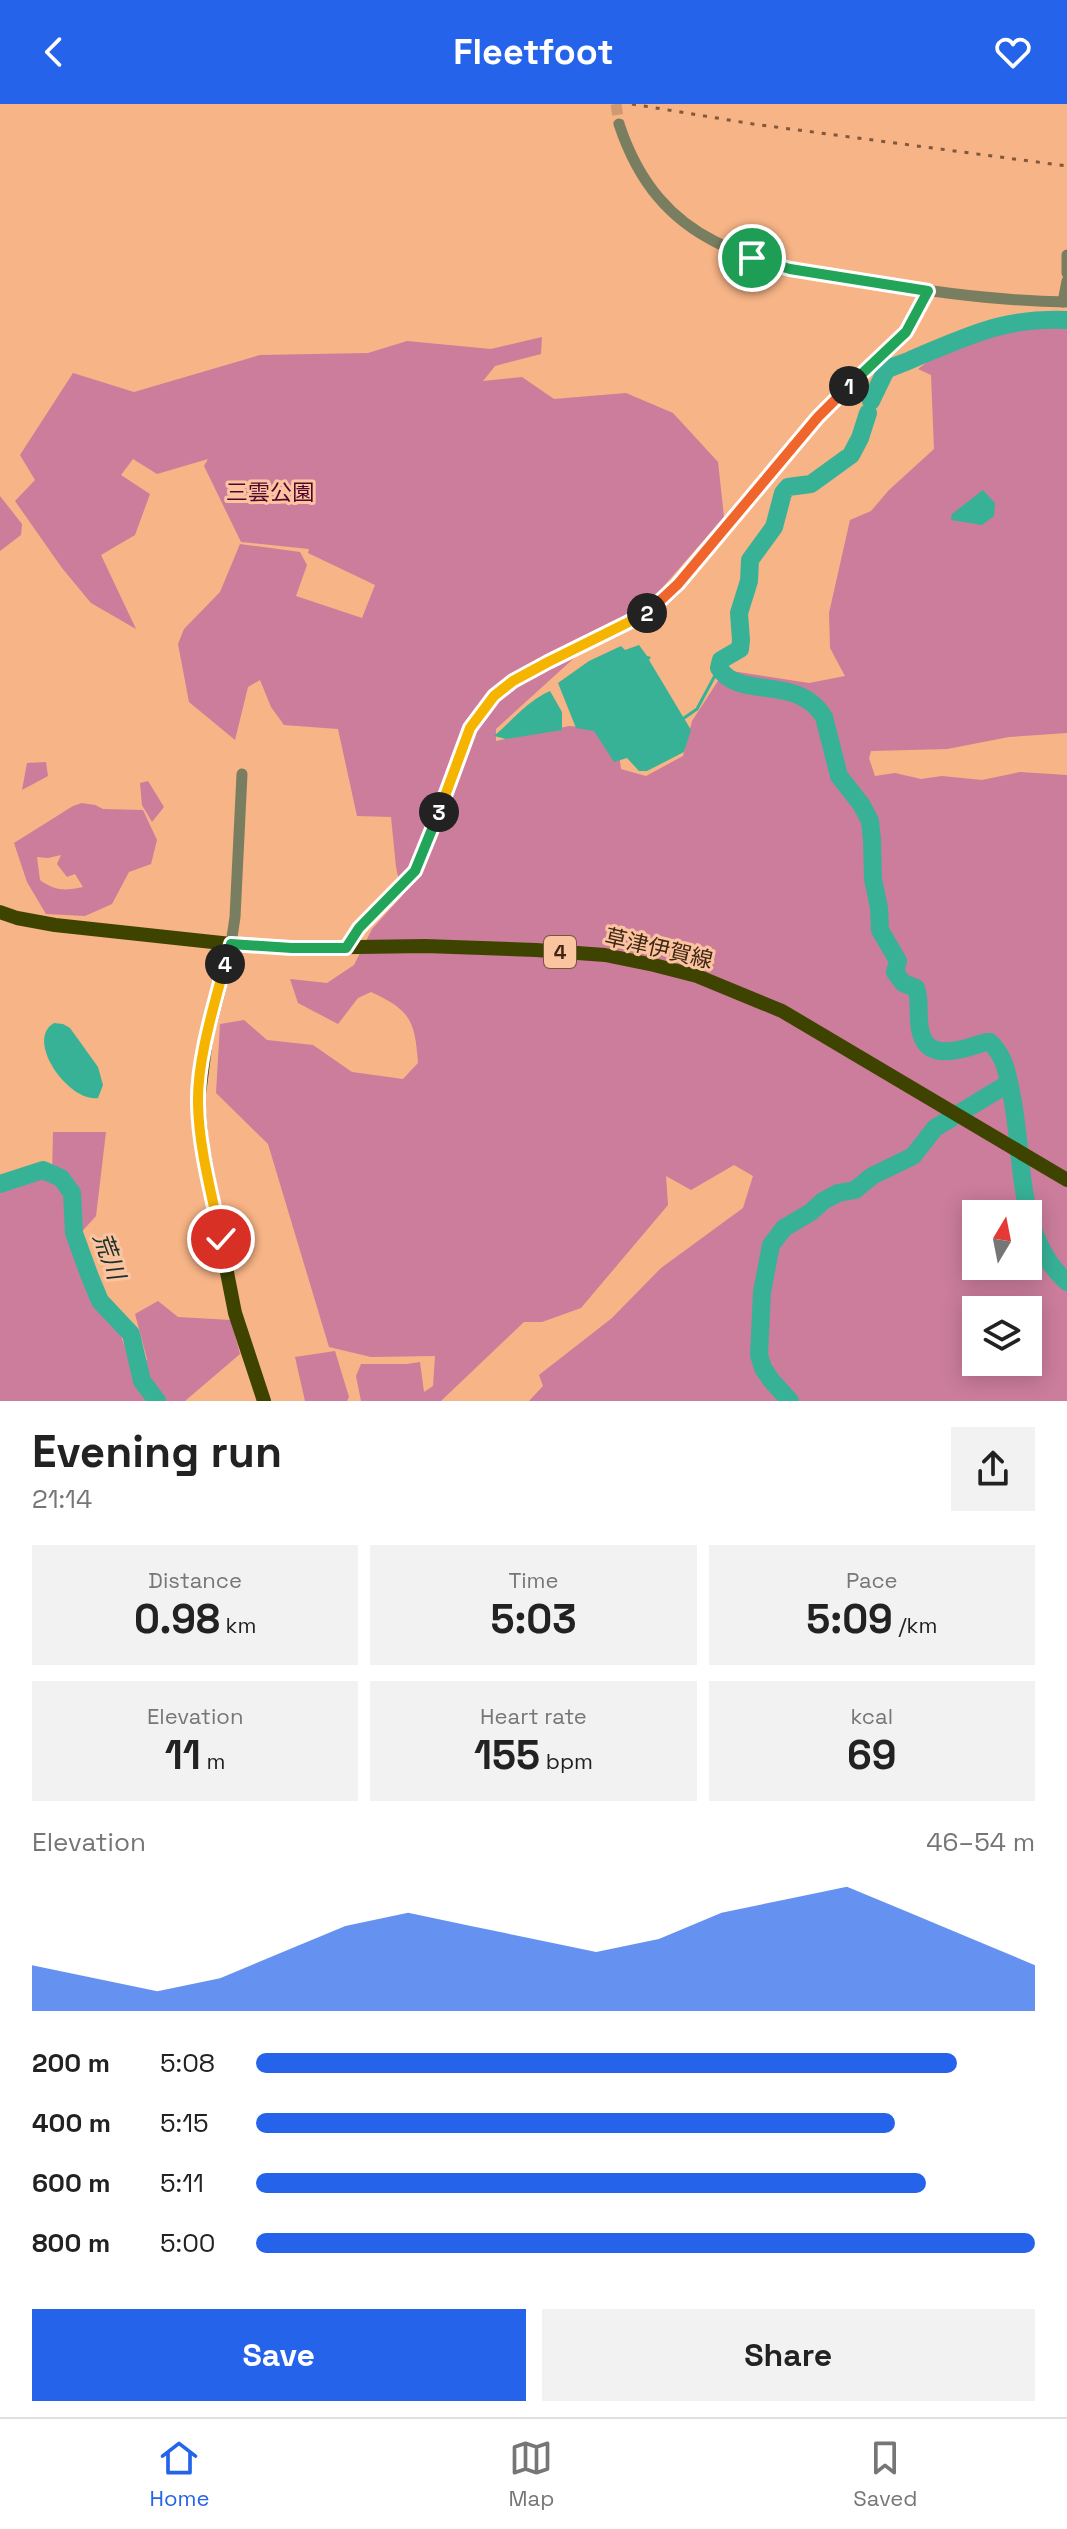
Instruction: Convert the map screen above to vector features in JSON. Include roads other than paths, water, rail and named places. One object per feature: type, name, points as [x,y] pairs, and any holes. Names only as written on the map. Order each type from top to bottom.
[{"type":"main road","name":"草津伊賀線","points":[[0,912],[55,925],[231,944],[292,948],[425,946],[605,955],[697,976],[782,1011],[1067,1180]]},
{"type":"main road","points":[[231,944],[206,1039],[198,1102],[202,1145],[235,1313],[264,1401]]},
{"type":"street","points":[[619,124],[629,153],[656,196],[671,212],[715,243],[752,258],[790,269],[928,291],[1035,302],[1065,302],[1067,281]]},
{"type":"street","points":[[1067,255],[1067,273]]},
{"type":"street","points":[[346,948],[359,928],[415,871],[470,728],[494,696],[513,681],[548,662],[649,612],[678,584],[818,417],[906,332],[928,291]]},
{"type":"street","points":[[231,944],[242,774]]},
{"type":"water","points":[[983,490],[995,503],[994,516],[982,525],[951,520],[952,514]]},
{"type":"water","points":[[639,645],[651,657],[649,660],[691,730],[684,752],[647,771],[639,771],[627,758],[614,762],[594,731],[576,728],[558,683],[589,661],[621,646],[625,650]]},
{"type":"water","points":[[550,691],[562,712],[562,730],[506,739],[494,736],[527,705]]},
{"type":"water","points":[[54,1023],[70,1028],[98,1067],[103,1085],[98,1098],[75,1091],[54,1069],[44,1043],[46,1031]]},
{"type":"waterway","points":[[871,401],[886,370],[953,342],[1025,321],[1067,320]]},
{"type":"waterway","points":[[868,413],[851,455],[811,484],[788,487],[783,493],[774,527],[750,560],[749,581],[739,613],[740,649],[721,660],[719,668],[728,678],[740,683],[799,695],[813,704],[824,717],[839,776],[870,821],[880,930],[898,961],[895,972],[903,983],[916,988],[921,1034],[933,1049],[953,1051],[990,1042],[999,1053],[1011,1092],[1030,1218],[1050,1263],[1067,1282]]},
{"type":"waterway","points":[[684,718],[697,709],[719,668]]},
{"type":"waterway","points":[[790,1401],[771,1380],[759,1355],[762,1292],[771,1245],[784,1228],[823,1201],[838,1193],[855,1190],[872,1176],[913,1156],[935,1128],[1009,1083]]},
{"type":"waterway","name":"荒川","points":[[0,1184],[43,1170],[61,1178],[72,1193],[74,1233],[90,1277],[100,1301],[131,1334],[142,1381],[157,1401]]},
{"type":"tunnel","points":[[616,104],[619,124]]},
{"type":"railway","points":[[632,104],[753,124],[1067,166]]},
{"type":"park label","name":"三雲公園","points":[[270,492]]}]
